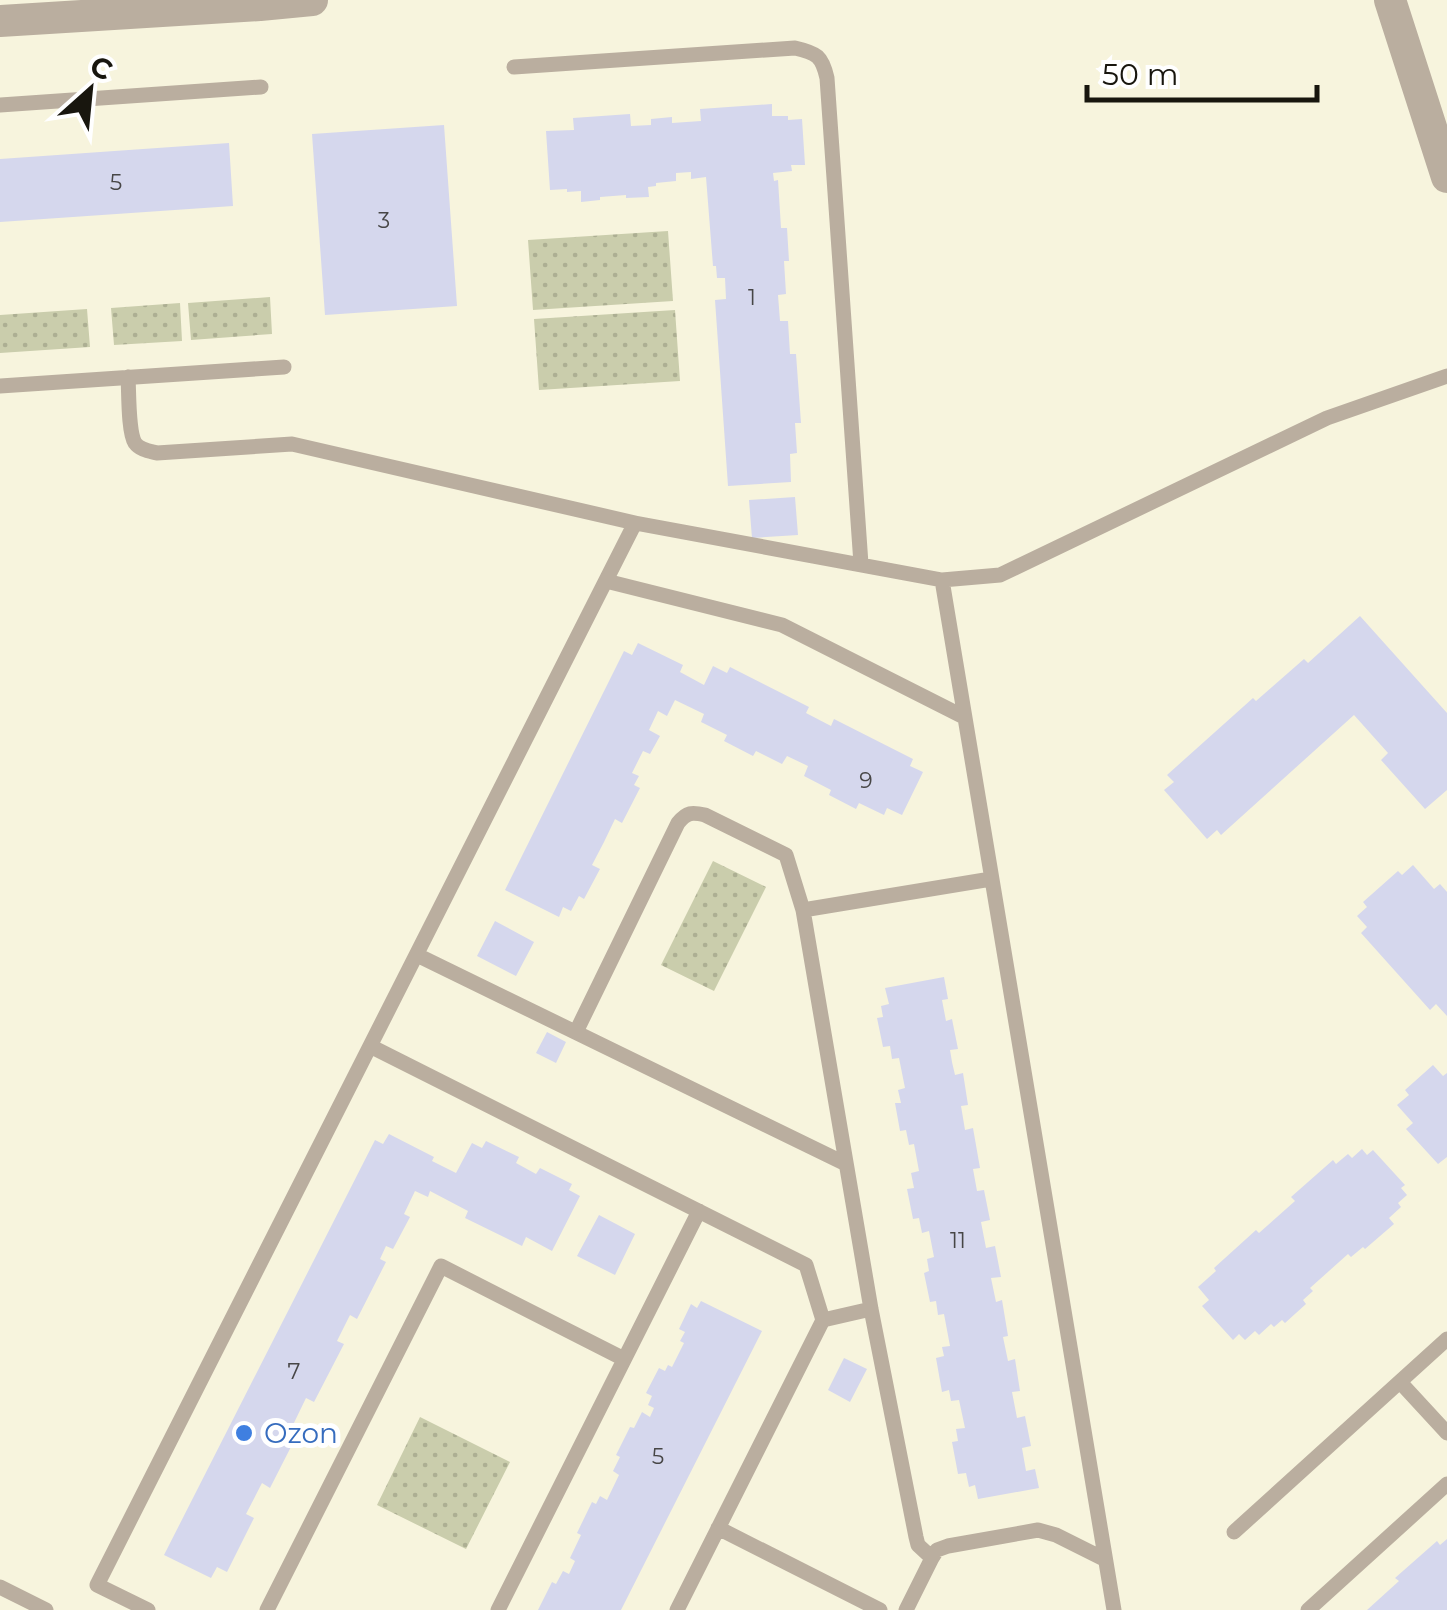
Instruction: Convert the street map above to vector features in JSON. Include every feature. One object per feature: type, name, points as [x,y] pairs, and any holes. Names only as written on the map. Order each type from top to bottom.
[{"type":"street","points":[[0,21],[312,0]]},
{"type":"street","points":[[1390,0],[1447,178]]},
{"type":"lane","points":[[514,67],[795,48],[813,52],[823,62],[861,564]]},
{"type":"lane","points":[[0,105],[261,88]]},
{"type":"lane","points":[[0,386],[284,367]]},
{"type":"lane","points":[[128,377],[132,434],[144,450],[157,453],[292,444],[636,523],[942,580],[1000,574],[1326,418],[1447,376]]},
{"type":"lane","points":[[148,1610],[98,1585],[636,523]]},
{"type":"lane","points":[[942,580],[1114,1610]]},
{"type":"lane","points":[[606,581],[782,625],[964,717]]},
{"type":"lane","points":[[576,1032],[684,816],[692,812],[705,815],[786,854],[804,910],[871,1308],[916,1537],[918,1545],[932,1558]]},
{"type":"lane","points":[[804,910],[991,879]]},
{"type":"lane","points":[[417,954],[846,1164]]},
{"type":"lane","points":[[370,1046],[806,1266],[823,1320],[676,1610]]},
{"type":"lane","points":[[498,1610],[699,1212]]},
{"type":"lane","points":[[267,1610],[441,1266],[624,1360]]},
{"type":"lane","points":[[823,1320],[871,1308]]},
{"type":"lane","points":[[1234,1532],[1447,1339]]},
{"type":"lane","points":[[1400,1382],[1447,1433]]},
{"type":"lane","points":[[1308,1610],[1447,1484]]},
{"type":"lane","points":[[718,1528],[880,1610]]},
{"type":"lane","points":[[906,1610],[937,1550],[948,1546],[1038,1530],[1104,1560]]},
{"type":"lane","points":[[0,1586],[46,1610]]},
{"type":"green space","points":[[668,231],[673,301],[533,310],[528,240]]},
{"type":"green space","points":[[270,297],[272,334],[191,340],[188,303]]},
{"type":"green space","points":[[180,303],[182,341],[114,345],[111,308]]},
{"type":"green space","points":[[87,309],[90,347],[0,353],[0,315]]},
{"type":"green space","points":[[675,310],[680,381],[539,390],[534,319]]},
{"type":"green space","points":[[713,861],[766,887],[714,991],[661,965]]},
{"type":"green space","points":[[420,1417],[510,1462],[466,1549],[377,1505]]},
{"type":"building","points":[[772,104],[772,116],[802,119],[805,165],[791,165],[792,171],[773,173],[774,181],[778,180],[781,228],[787,228],[789,261],[784,261],[786,294],[778,295],[780,321],[788,321],[790,354],[796,354],[801,423],[795,423],[797,453],[790,454],[791,482],[728,486],[715,300],[726,299],[725,278],[717,278],[713,266],[706,177],[691,179],[691,172],[676,173],[676,181],[648,187],[649,197],[626,195],[581,202],[581,191],[550,190],[546,131],[574,130],[573,118],[630,114],[631,126],[651,125],[651,119],[672,117],[672,123],[701,121],[700,109]]},
{"type":"building","points":[[444,125],[457,306],[325,315],[312,134]]},
{"type":"building","points":[[229,143],[233,206],[0,222],[0,159]]},
{"type":"building","points":[[795,497],[798,535],[752,538],[749,500]]},
{"type":"building","points":[[1360,616],[1447,713],[1447,790],[1425,809],[1381,760],[1388,753],[1354,715],[1221,835],[1217,830],[1207,839],[1164,790],[1174,782],[1167,775],[1253,698],[1256,701],[1304,659],[1308,663]]},
{"type":"building","points":[[638,643],[683,665],[680,672],[704,685],[713,666],[727,673],[730,667],[809,707],[806,713],[831,726],[834,719],[913,759],[910,766],[923,772],[902,815],[887,808],[884,815],[859,803],[856,809],[804,776],[808,766],[787,756],[782,764],[756,751],[753,756],[724,741],[727,735],[701,722],[704,714],[675,700],[667,716],[658,711],[649,730],[660,736],[650,754],[643,751],[632,773],[639,776],[634,785],[640,788],[622,823],[615,819],[592,865],[600,869],[584,899],[579,896],[571,911],[563,907],[559,917],[505,890],[624,651],[632,655]]},
{"type":"building","points":[[1413,865],[1434,889],[1440,884],[1447,892],[1447,1016],[1436,1004],[1430,1010],[1361,933],[1367,927],[1357,916],[1367,907],[1363,902],[1398,871],[1402,875]]},
{"type":"building","points":[[495,921],[534,942],[516,976],[477,956]]},
{"type":"building","points":[[944,977],[948,999],[942,1000],[946,1021],[952,1019],[958,1049],[950,1050],[952,1062],[955,1075],[963,1073],[968,1105],[961,1106],[965,1130],[973,1128],[980,1168],[973,1169],[977,1191],[984,1190],[990,1220],[981,1222],[986,1248],[995,1246],[1001,1277],[991,1278],[996,1302],[1002,1300],[1008,1361],[1015,1359],[1020,1391],[1012,1392],[1017,1418],[1025,1416],[1031,1446],[1022,1448],[1026,1471],[1035,1469],[1039,1488],[978,1499],[975,1485],[969,1487],[966,1473],[958,1474],[952,1442],[958,1441],[956,1429],[965,1428],[959,1400],[951,1401],[949,1390],[942,1392],[936,1358],[944,1356],[942,1347],[950,1346],[944,1314],[938,1315],[936,1301],[930,1302],[924,1273],[929,1271],[927,1259],[934,1257],[929,1231],[922,1233],[919,1218],[913,1219],[907,1189],[914,1188],[911,1173],[919,1171],[914,1144],[909,1145],[906,1130],[900,1131],[895,1103],[901,1103],[898,1090],[905,1088],[899,1058],[892,1059],[890,1046],[883,1047],[877,1018],[883,1017],[881,1006],[889,1004],[885,988]]},
{"type":"building","points":[[547,1032],[566,1042],[556,1063],[536,1053]]},
{"type":"building","points":[[1433,1065],[1443,1076],[1447,1073],[1447,1157],[1438,1164],[1406,1129],[1413,1123],[1397,1105],[1409,1095],[1405,1090]]},
{"type":"building","points":[[389,1134],[456,1173],[472,1143],[482,1148],[486,1141],[519,1157],[516,1163],[536,1174],[540,1168],[572,1184],[569,1190],[580,1196],[552,1251],[526,1237],[522,1246],[465,1218],[468,1211],[430,1191],[428,1197],[415,1191],[404,1214],[410,1217],[393,1249],[386,1246],[380,1259],[386,1262],[357,1319],[350,1315],[337,1341],[344,1344],[314,1402],[306,1398],[291,1429],[298,1433],[270,1488],[262,1483],[246,1514],[254,1518],[227,1572],[217,1567],[211,1578],[164,1555],[375,1140],[383,1144]]},
{"type":"building","points":[[1362,1149],[1367,1155],[1373,1150],[1405,1185],[1401,1188],[1407,1195],[1389,1218],[1394,1224],[1365,1249],[1351,1257],[1348,1254],[1310,1288],[1313,1291],[1303,1300],[1306,1304],[1285,1323],[1282,1320],[1274,1327],[1271,1324],[1259,1335],[1255,1331],[1245,1340],[1239,1334],[1233,1340],[1202,1306],[1209,1300],[1198,1287],[1256,1230],[1259,1233],[1295,1201],[1291,1197],[1333,1160],[1336,1164],[1348,1154],[1352,1158]]},
{"type":"building","points":[[599,1215],[635,1234],[615,1275],[577,1256]]},
{"type":"building","points":[[701,1301],[762,1331],[621,1610],[538,1610],[552,1582],[556,1584],[563,1571],[569,1574],[575,1561],[570,1558],[581,1535],[577,1533],[592,1502],[596,1504],[600,1496],[607,1500],[619,1475],[613,1471],[620,1457],[616,1455],[642,1412],[650,1417],[654,1408],[648,1405],[652,1396],[646,1393],[659,1368],[665,1371],[668,1365],[672,1367],[684,1343],[680,1341],[685,1332],[679,1329],[691,1304],[697,1308]]},
{"type":"building","points":[[844,1358],[867,1369],[850,1402],[828,1390]]},
{"type":"building","points":[[1447,1539],[1447,1610],[1367,1610],[1399,1581],[1395,1578],[1437,1541],[1440,1545]]},
{"type":"place","name":"Ozon","points":[[244,1433]]}]
